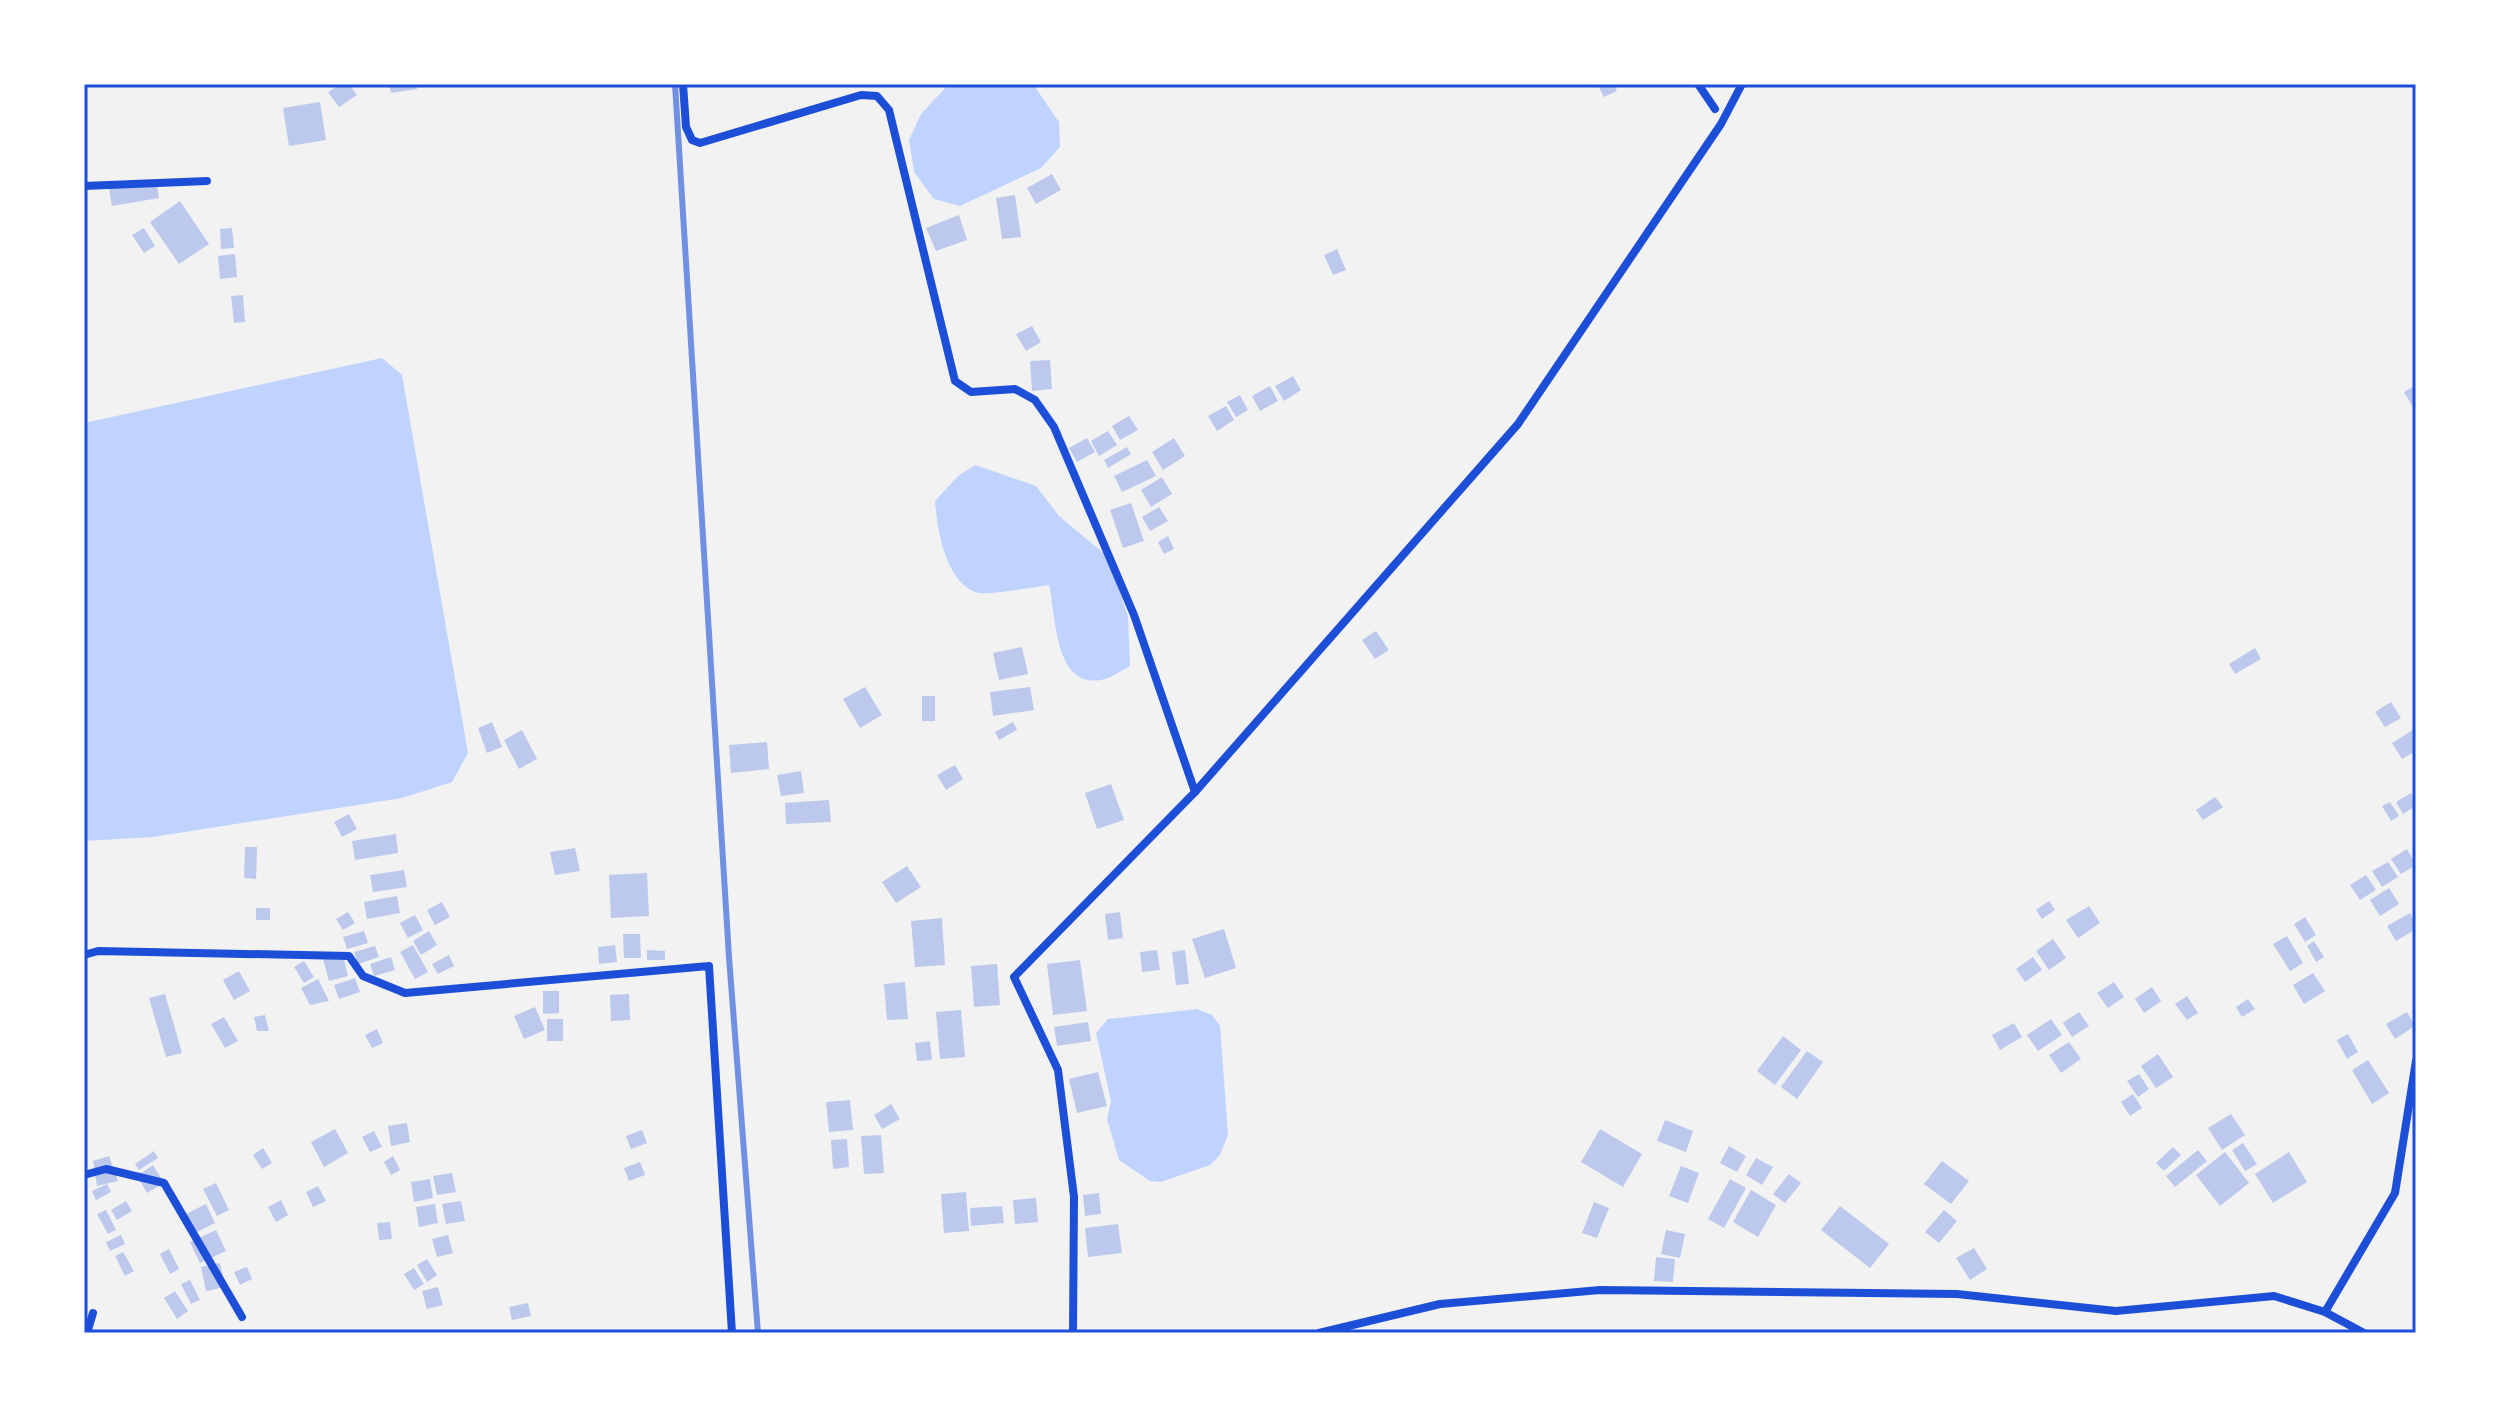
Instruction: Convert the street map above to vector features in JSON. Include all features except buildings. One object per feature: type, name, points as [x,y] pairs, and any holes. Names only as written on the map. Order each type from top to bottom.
[{"type":"street","points":[[683,84],[686,127],[692,140],[700,143],[861,95],[877,96],[889,110],[955,381],[971,392],[1015,389],[1035,400],[1054,427],[1134,615],[1195,792]]},
{"type":"street","points":[[1698,84],[1715,109]]},
{"type":"street","points":[[1073,1333],[1074,1197],[1058,1070],[1014,977],[1195,792],[1518,424],[1721,124],[1742,84]]},
{"type":"street","points":[[84,186],[207,181]]},
{"type":"street","points":[[84,955],[98,951],[349,956],[363,976],[405,993],[709,966],[732,1333]]},
{"type":"street","points":[[2325,1312],[2395,1193],[2416,1061]]},
{"type":"street","points":[[84,1175],[106,1169],[164,1183],[242,1317]]},
{"type":"street","points":[[1319,1333],[1440,1304],[1600,1290],[1957,1294],[2116,1311],[2274,1296],[2325,1312],[2364,1333]]},
{"type":"street","points":[[87,1333],[93,1313]]},
{"type":"water","points":[[949,84],[1033,84],[1059,122],[1060,147],[1041,168],[960,206],[934,199],[914,172],[909,140],[921,114]]},
{"type":"water","points":[[382,358],[402,375],[468,753],[452,782],[402,798],[153,837],[84,841],[84,423]]},
{"type":"water","points":[[975,465],[1036,486],[1059,516],[1107,556],[1128,616],[1130,666],[1101,680],[1086,679],[1074,673],[1060,647],[1049,585],[979,593],[958,579],[945,555],[935,501],[958,476]]},
{"type":"water","points":[[1197,1009],[1212,1015],[1220,1026],[1228,1135],[1220,1155],[1210,1165],[1161,1182],[1150,1181],[1119,1160],[1107,1119],[1111,1101],[1096,1033],[1108,1019]]},
{"type":"railway","points":[[675,84],[729,957],[758,1333]]}]
